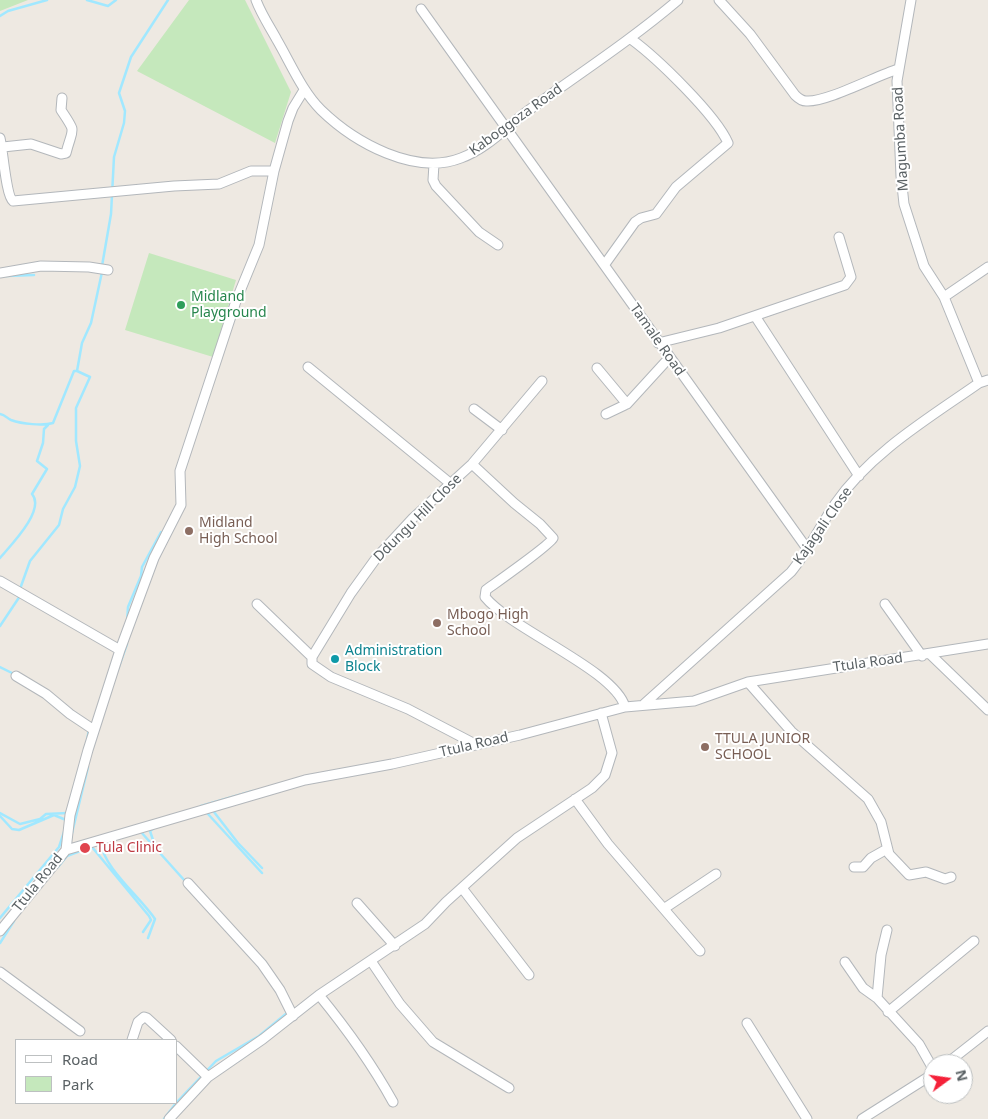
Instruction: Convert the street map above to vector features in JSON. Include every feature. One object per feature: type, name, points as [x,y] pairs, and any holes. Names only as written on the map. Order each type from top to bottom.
[{"type":"street","name":"Kaboggoza Road","points":[[256,0],[304,90],[322,110],[363,140],[407,161],[434,164],[461,158],[479,150],[508,129],[527,112],[632,39],[678,0]]},
{"type":"street","points":[[719,0],[750,34],[795,96],[802,100],[817,100],[878,75],[898,69]]},
{"type":"street","name":"Magumba Road","points":[[911,0],[898,69],[901,176],[904,204],[924,266],[944,297],[984,381]]},
{"type":"street","name":"Tamale Road","points":[[421,9],[605,264],[658,343],[808,550]]},
{"type":"street","points":[[605,264],[635,222],[641,218],[656,214],[676,187],[728,144],[704,110],[656,59],[632,39]]},
{"type":"street","points":[[66,850],[70,816],[94,730],[120,650],[154,558],[181,505],[180,471],[236,301],[259,245],[274,171],[288,121],[293,108],[304,90]]},
{"type":"street","points":[[62,98],[62,110],[71,122],[73,130],[66,153],[61,154],[32,144],[1,143],[4,169],[11,200],[219,184],[251,171],[274,171]]},
{"type":"street","points":[[434,164],[433,180],[436,186],[478,232],[498,245]]},
{"type":"street","points":[[658,343],[719,328],[849,282],[851,277],[850,270],[839,237]]},
{"type":"street","points":[[0,273],[41,266],[104,269]]},
{"type":"street","points":[[944,297],[988,267]]},
{"type":"street","points":[[756,316],[859,476]]},
{"type":"street","points":[[606,414],[627,404],[669,358]]},
{"type":"street","points":[[308,366],[451,484]]},
{"type":"street","points":[[597,368],[627,404]]},
{"type":"street","name":"Ddungu Hill Close","points":[[312,657],[351,593],[377,557],[413,518],[472,464],[542,381]]},
{"type":"street","name":"Kajagali Close","points":[[644,704],[791,572],[808,550],[835,504],[859,476],[882,454],[984,381]]},
{"type":"street","points":[[474,409],[502,430]]},
{"type":"street","points":[[472,464],[540,524],[553,538],[546,547],[524,560],[486,590],[485,597],[521,626],[554,645],[611,687],[620,695],[625,707]]},
{"type":"street","points":[[0,581],[120,650]]},
{"type":"street","points":[[257,604],[312,657],[312,664],[331,677],[408,709],[476,744]]},
{"type":"street","points":[[885,604],[926,655],[988,710]]},
{"type":"street","name":"Ttula Road","points":[[0,931],[66,850],[305,780],[392,764],[625,707],[644,704],[676,705],[694,701],[748,682],[988,644]]},
{"type":"street","points":[[16,676],[37,688],[94,730]]},
{"type":"street","points":[[748,682],[791,731],[868,799],[881,822],[887,849],[909,874],[926,872],[945,879],[951,877]]},
{"type":"street","points":[[169,1119],[208,1077],[318,995],[395,946],[425,924],[517,838],[592,788],[605,775],[611,763],[611,744],[601,714]]},
{"type":"street","points":[[575,800],[608,844],[700,951]]},
{"type":"street","points":[[854,867],[863,867],[887,849]]},
{"type":"street","points":[[664,908],[716,874]]},
{"type":"street","points":[[188,883],[262,964],[280,990],[292,1016]]},
{"type":"street","points":[[462,888],[529,975]]},
{"type":"street","points":[[357,903],[395,946]]},
{"type":"street","points":[[877,998],[881,955],[887,930]]},
{"type":"street","points":[[888,1012],[974,941]]},
{"type":"street","points":[[371,960],[400,1004],[433,1042],[509,1088]]},
{"type":"street","points":[[845,962],[863,988],[877,998],[919,1044],[925,1054]]},
{"type":"street","points":[[0,972],[80,1031]]},
{"type":"street","points":[[318,995],[338,1018],[382,1081],[393,1102]]},
{"type":"street","points":[[132,1039],[138,1022],[144,1017],[148,1018],[169,1039]]},
{"type":"street","points":[[747,1023],[807,1119]]},
{"type":"street","points":[[959,1054],[988,1031]]},
{"type":"street","points":[[178,1048],[208,1077]]},
{"type":"street","points":[[862,1119],[923,1081]]},
{"type":"green space","points":[[0,0],[28,0],[0,11]]},
{"type":"green space","points":[[189,0],[245,0],[291,92],[275,143],[137,71]]},
{"type":"green space","name":"Midland Playground","points":[[149,253],[236,280],[213,357],[125,330]]},
{"type":"waterway","points":[[0,16],[8,11],[47,0]]},
{"type":"waterway","points":[[87,0],[108,6],[116,0]]},
{"type":"waterway","points":[[102,266],[111,214],[114,157],[124,123],[125,111],[119,93],[131,57],[168,0]]},
{"type":"waterway","points":[[0,414],[21,423],[53,423],[74,371],[77,371],[82,343],[91,323],[102,272]]},
{"type":"waterway","points":[[6,276],[34,275]]},
{"type":"waterway","points":[[20,589],[30,561],[59,525],[63,509],[75,487],[80,466],[76,441],[76,408],[90,377],[77,371]]},
{"type":"waterway","points":[[0,558],[31,518],[35,501],[32,494],[47,469],[37,461],[43,443],[44,429],[48,425]]},
{"type":"waterway","points":[[127,622],[128,607],[141,576],[142,567],[161,532]]},
{"type":"waterway","points":[[0,626],[20,596]]},
{"type":"waterway","points":[[118,669],[127,644]]},
{"type":"waterway","points":[[0,667],[14,674]]},
{"type":"waterway","points":[[87,741],[89,729]]},
{"type":"waterway","points":[[72,833],[88,767]]},
{"type":"waterway","points":[[201,806],[253,791]]},
{"type":"waterway","points":[[206,813],[220,809]]},
{"type":"waterway","points":[[214,812],[238,843],[262,868]]},
{"type":"waterway","points":[[0,813],[20,824],[40,819],[46,814],[68,813]]},
{"type":"waterway","points":[[208,814],[262,873]]},
{"type":"waterway","points":[[0,816],[12,829],[19,830],[54,815],[66,820]]},
{"type":"waterway","points":[[153,829],[150,831],[154,843]]},
{"type":"waterway","points":[[0,918],[59,847],[64,832]]},
{"type":"waterway","points":[[141,832],[185,881]]},
{"type":"waterway","points":[[101,843],[103,852],[115,872],[155,919],[148,938]]},
{"type":"waterway","points":[[92,847],[149,916],[151,920],[143,932]]},
{"type":"waterway","points":[[58,867],[67,856],[88,848]]},
{"type":"waterway","points":[[0,943],[14,921]]},
{"type":"waterway","points":[[178,1101],[216,1061],[259,1036],[287,1013],[286,1010]]},
{"type":"waterway","points":[[238,1061],[262,1044]]},
{"type":"waterway","points":[[164,1119],[175,1104]]},
{"type":"place","name":"Midland Playground","points":[[181,305]]},
{"type":"place","name":"Midland High School","points":[[189,531]]},
{"type":"place","name":"Mbogo High School","points":[[437,623]]},
{"type":"place","name":"Administration Block","points":[[335,659]]},
{"type":"place","name":"TTULA JUNIOR SCHOOL","points":[[705,747]]},
{"type":"place","name":"Tula Clinic","points":[[85,848]]}]
